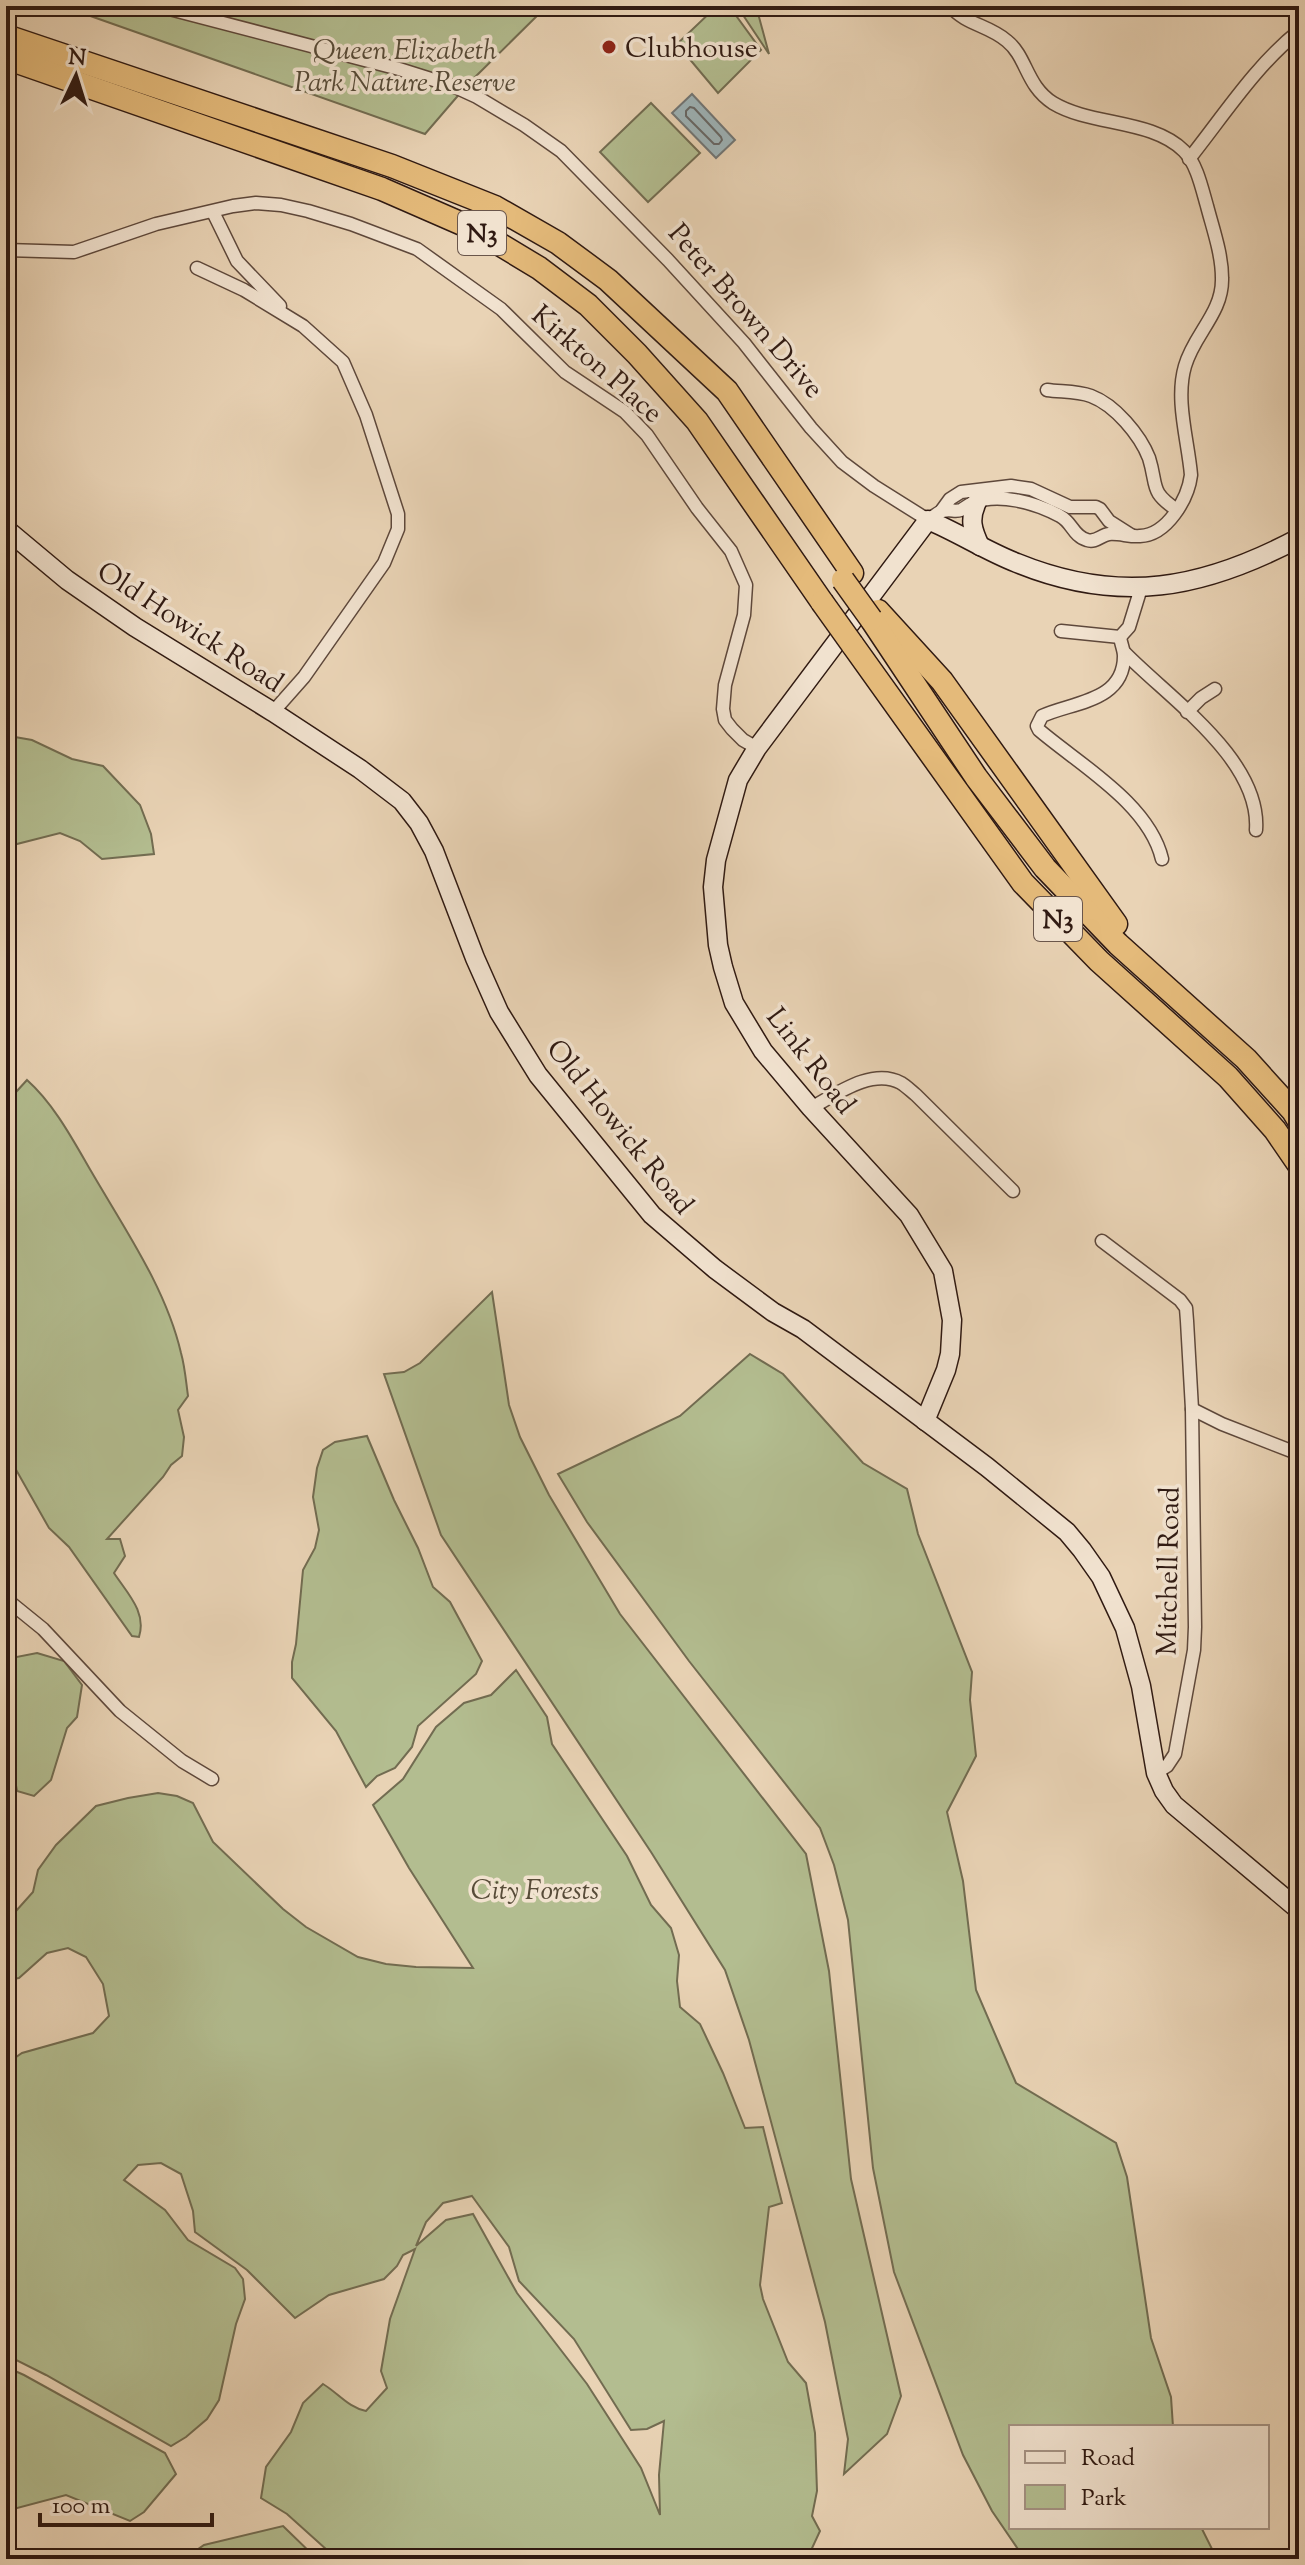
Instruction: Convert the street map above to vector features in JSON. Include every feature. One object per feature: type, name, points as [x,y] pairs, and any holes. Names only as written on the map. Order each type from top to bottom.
[{"type":"highway","name":"N3","points":[[6,36],[392,166],[495,207],[558,243],[608,280],[666,333],[719,392],[875,615],[976,777],[1045,868],[1118,944],[1246,1059],[1299,1121]]},
{"type":"highway","name":"N3","points":[[6,58],[382,189],[476,230],[539,268],[588,305],[697,421],[1023,883],[1099,961],[1228,1077],[1275,1130],[1299,1165]]},
{"type":"main road","points":[[977,502],[971,515],[980,546]]},
{"type":"main road","name":"Peter Brown Drive","points":[[935,515],[980,546],[1016,563],[1100,587],[1141,588],[1220,574],[1299,538]]},
{"type":"main road","name":"Link Road","points":[[925,1421],[950,1354],[952,1320],[943,1271],[909,1215],[763,1051],[734,1003],[718,945],[713,887],[716,860],[738,780],[757,748],[935,515]]},
{"type":"main road","name":"Old Howick Road","points":[[6,529],[67,580],[135,627],[273,712],[386,787],[411,811],[434,851],[499,1012],[538,1075],[652,1215],[715,1269],[773,1312],[803,1329],[987,1467],[1067,1532],[1101,1577],[1125,1628],[1134,1658],[1156,1773],[1164,1791],[1174,1805],[1299,1910]]},
{"type":"street","name":"Peter Brown Drive","points":[[158,6],[453,86],[524,125],[561,151],[640,230],[744,343],[842,462],[874,486],[935,515]]},
{"type":"street","points":[[935,515],[959,511],[990,499],[1026,502],[1062,517],[1085,540],[1095,540],[1108,534],[1143,537],[1155,531],[1177,510],[1190,485],[1181,381],[1186,361],[1216,311],[1223,276],[1205,199],[1184,150],[1165,137],[1054,104],[1040,92],[1008,41],[967,21],[950,6]]},
{"type":"street","points":[[1189,159],[1255,75],[1281,45],[1299,31]]},
{"type":"street","name":"Kirkton Place","points":[[6,250],[74,252],[132,231],[256,203],[281,205],[351,224],[417,249],[501,309],[565,372],[625,412],[647,435],[731,551],[746,585],[744,615],[722,698],[723,709],[725,720],[732,729],[757,748]]},
{"type":"street","points":[[213,212],[237,261],[265,292],[343,362],[350,373],[396,505],[398,529],[384,563],[304,677],[273,712]]},
{"type":"street","points":[[197,268],[244,290],[303,326]]},
{"type":"street","points":[[1047,390],[1089,395],[1113,411],[1131,428],[1145,448],[1155,488],[1161,498],[1177,510]]},
{"type":"street","points":[[935,515],[961,492],[1011,486],[1040,493],[1070,507],[1096,507],[1109,521],[1134,536]]},
{"type":"street","points":[[1120,637],[1129,627],[1141,588]]},
{"type":"street","points":[[1061,631],[1120,637]]},
{"type":"street","points":[[1120,637],[1125,653],[1122,668],[1112,688],[1092,700],[1042,716],[1037,726],[1073,759],[1111,787],[1150,828],[1159,844],[1162,859]]},
{"type":"street","points":[[1125,653],[1187,712],[1243,774],[1255,805],[1256,830]]},
{"type":"street","points":[[1187,712],[1215,689]]},
{"type":"street","points":[[811,1108],[865,1081],[882,1078],[899,1082],[1013,1191]]},
{"type":"street","name":"Mitchell Road","points":[[1102,1241],[1180,1300],[1186,1308],[1192,1409],[1196,1589],[1194,1650],[1175,1754],[1167,1766],[1156,1773]]},
{"type":"street","points":[[1192,1409],[1299,1454]]},
{"type":"street","points":[[6,1599],[43,1629],[120,1711],[182,1761],[212,1779]]},
{"type":"green space","name":"Queen Elizabeth Park Nature Reserve","points":[[62,6],[547,6],[468,84],[425,134]]},
{"type":"green space","points":[[717,6],[729,6],[761,50],[718,93],[677,44]]},
{"type":"green space","points":[[737,6],[756,6],[769,54]]},
{"type":"green space","points":[[651,103],[700,153],[648,202],[600,152]]},
{"type":"green space","points":[[15,737],[32,740],[72,759],[103,766],[140,805],[151,834],[154,854],[102,859],[80,841],[60,833],[9,846],[6,841],[6,743]]},
{"type":"green space","points":[[27,1080],[62,1123],[143,1259],[165,1305],[184,1364],[188,1396],[178,1410],[184,1437],[182,1456],[107,1539],[120,1539],[125,1556],[114,1573],[138,1611],[139,1637],[132,1636],[69,1547],[49,1528],[6,1452],[6,1103]]},
{"type":"green space","points":[[492,1292],[509,1405],[520,1437],[549,1495],[620,1614],[806,1854],[829,1971],[851,2179],[901,2396],[887,2434],[844,2474],[848,2439],[825,2322],[749,2040],[725,1970],[651,1852],[441,1535],[384,1374],[404,1372],[420,1363]]},
{"type":"green space","points":[[750,1354],[783,1374],[863,1463],[907,1489],[918,1534],[972,1672],[970,1700],[976,1756],[947,1812],[963,1881],[976,1990],[1016,2083],[1116,2143],[1127,2177],[1151,2338],[1171,2397],[1173,2425],[1009,2425],[1009,2529],[1202,2529],[1217,2559],[1023,2559],[992,2511],[963,2455],[894,2272],[873,2168],[848,1920],[834,1865],[820,1828],[689,1661],[587,1522],[558,1474],[680,1416]]},
{"type":"green space","points":[[367,1436],[433,1587],[450,1602],[482,1661],[476,1674],[418,1726],[412,1747],[395,1768],[377,1776],[366,1787],[336,1731],[292,1678],[292,1662],[303,1570],[315,1548],[319,1530],[313,1497],[317,1468],[323,1450],[335,1442]]},
{"type":"green space","points":[[37,1653],[64,1661],[82,1685],[77,1717],[67,1728],[51,1780],[34,1796],[17,1791],[11,1758],[6,1749],[6,1659]]},
{"type":"green space","name":"City Forests","points":[[516,1670],[547,1717],[552,1744],[627,1856],[651,1905],[671,1928],[679,1955],[677,1981],[680,2007],[700,2024],[745,2128],[763,2127],[782,2203],[769,2207],[760,2285],[788,2362],[806,2383],[815,2433],[817,2491],[812,2516],[820,2531],[807,2559],[337,2559],[287,2514],[261,2498],[266,2467],[291,2432],[303,2403],[323,2384],[349,2404],[366,2411],[387,2388],[381,2371],[390,2319],[415,2249],[403,2255],[384,2279],[329,2295],[295,2318],[247,2270],[195,2232],[193,2211],[181,2174],[161,2163],[138,2165],[124,2180],[165,2210],[188,2240],[235,2268],[243,2279],[245,2299],[236,2324],[219,2400],[207,2419],[171,2446],[6,2355],[6,2064],[22,2053],[93,2033],[109,2016],[103,1984],[86,1957],[68,1948],[47,1953],[19,1978],[6,1980],[6,1913],[16,1911],[33,1892],[38,1870],[56,1845],[96,1806],[158,1793],[193,1803],[213,1842],[283,1909],[306,1927],[358,1957],[416,1967],[473,1968],[373,1805],[403,1779],[436,1727],[464,1703],[491,1695]],"holes":[[[472,2196],[509,2247],[519,2281],[574,2339],[631,2430],[647,2429],[664,2421],[659,2475],[660,2515],[641,2468],[587,2384],[517,2293],[473,2214],[446,2220],[416,2246],[426,2222],[443,2203]]]},
{"type":"green space","points":[[6,2367],[165,2453],[176,2474],[144,2512],[130,2521],[66,2495],[6,2511]]},
{"type":"green space","points":[[283,2526],[317,2559],[184,2559],[204,2545]]},
{"type":"water","points":[[692,94],[735,140],[716,158],[672,113]]},
{"type":"place","name":"Clubhouse","points":[[609,47]]}]
